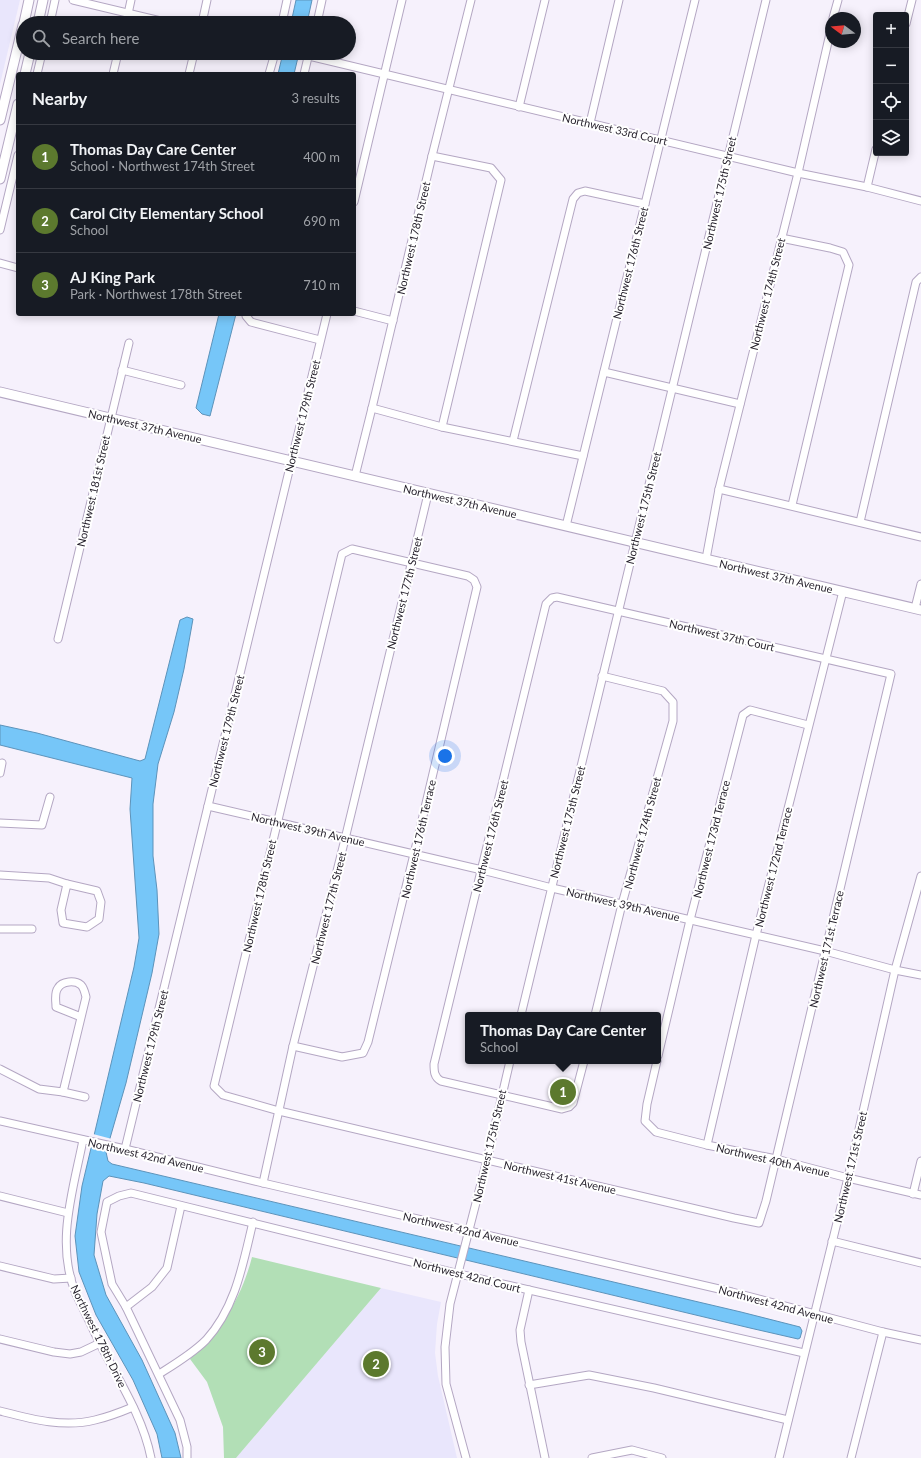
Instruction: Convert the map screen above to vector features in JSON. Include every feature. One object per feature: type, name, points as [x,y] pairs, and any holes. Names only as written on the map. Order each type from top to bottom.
[{"type":"main road","points":[[25,16],[29,0]]},
{"type":"main road","points":[[40,16],[43,0]]},
{"type":"main road","points":[[0,120],[16,53]]},
{"type":"main road","points":[[25,72],[28,60]]},
{"type":"main road","points":[[0,179],[16,112]]},
{"type":"main road","points":[[0,154],[3,166]]},
{"type":"main road","name":"Northwest 37th Avenue","points":[[0,392],[918,609]]},
{"type":"street","points":[[52,16],[55,0]]},
{"type":"street","points":[[73,0],[140,16]]},
{"type":"street","points":[[127,16],[131,0]]},
{"type":"street","points":[[204,16],[207,0]]},
{"type":"street","points":[[284,16],[288,0]]},
{"type":"street","points":[[319,16],[322,0]]},
{"type":"street","points":[[356,194],[402,0]]},
{"type":"street","name":"Northwest 178th Street","points":[[355,476],[471,0]]},
{"type":"street","points":[[519,107],[545,0]]},
{"type":"street","points":[[590,123],[619,0]]},
{"type":"street","name":"Northwest 176th Street","points":[[566,526],[694,0]]},
{"type":"street","name":"Northwest 175th Street","points":[[522,1012],[766,0]]},
{"type":"street","points":[[835,12],[838,0]]},
{"type":"street","points":[[909,12],[912,0]]},
{"type":"street","name":"Northwest 174th Street","points":[[706,559],[720,489],[740,404],[798,173],[827,48]]},
{"type":"street","points":[[37,72],[40,60]]},
{"type":"street","points":[[113,72],[116,60]]},
{"type":"street","points":[[189,72],[192,60]]},
{"type":"street","points":[[270,72],[273,60]]},
{"type":"street","points":[[304,72],[308,60]]},
{"type":"street","name":"Northwest 33rd Court","points":[[331,60],[385,75],[921,201]]},
{"type":"street","points":[[432,156],[491,168],[501,180],[442,427]]},
{"type":"street","points":[[867,188],[874,156]]},
{"type":"street","points":[[0,230],[16,163]]},
{"type":"street","points":[[513,442],[573,198],[578,193],[585,191],[645,204]]},
{"type":"street","points":[[781,238],[843,252],[849,265],[792,505]]},
{"type":"street","points":[[0,263],[16,267]]},
{"type":"street","points":[[860,522],[919,279]]},
{"type":"street","points":[[356,312],[393,321]]},
{"type":"street","points":[[246,316],[251,322],[320,340]]},
{"type":"street","name":"Northwest 179th Street","points":[[125,1149],[326,316]]},
{"type":"street","name":"Northwest 181st Street","points":[[58,639],[129,343]]},
{"type":"street","points":[[122,370],[181,385]]},
{"type":"street","points":[[604,372],[740,404]]},
{"type":"street","points":[[372,408],[442,427],[583,456]]},
{"type":"street","points":[[720,489],[921,537]]},
{"type":"street","name":"Northwest 177th Street","points":[[263,1183],[293,1046],[345,839],[428,494]]},
{"type":"street","name":"Northwest 178th Street","points":[[223,1095],[214,1086],[342,554],[352,548],[412,562]]},
{"type":"street","name":"Northwest 176th Terrace","points":[[293,1046],[342,1057],[363,1053],[368,1042],[379,998],[477,587],[474,580],[468,576],[412,562]]},
{"type":"street","points":[[918,609],[921,584]]},
{"type":"street","name":"Northwest 172nd Terrace","points":[[707,1145],[756,935],[843,591]]},
{"type":"street","name":"Northwest 37th Court","points":[[552,598],[557,597],[892,674]]},
{"type":"street","name":"Northwest 176th Street","points":[[501,1096],[441,1080],[435,1075],[434,1064],[546,604],[552,598]]},
{"type":"street","name":"Northwest 171st Terrace","points":[[758,1223],[766,1201],[892,674]]},
{"type":"street","name":"Northwest 174th Street","points":[[596,1012],[622,904],[673,721],[673,702],[663,691],[602,676]]},
{"type":"street","name":"Northwest 173rd Terrace","points":[[661,1043],[690,920],[743,716],[750,710],[808,726]]},
{"type":"street","points":[[0,773],[2,763]]},
{"type":"street","points":[[0,823],[42,825],[50,797]]},
{"type":"street","name":"Northwest 39th Avenue","points":[[208,806],[482,870],[552,888],[825,950],[895,970],[921,975]]},
{"type":"street","points":[[0,875],[49,878],[97,891],[101,902],[99,919],[87,927],[63,923],[61,910],[67,884]]},
{"type":"street","name":"Northwest 171st Street","points":[[779,1458],[848,1178],[895,970],[921,876]]},
{"type":"street","points":[[0,929],[32,929]]},
{"type":"street","points":[[63,1092],[86,997],[81,985],[72,982],[64,982],[58,987],[55,995],[56,1007],[81,1017]]},
{"type":"street","name":"Northwest 175th Street","points":[[466,1458],[446,1384],[445,1347],[448,1318],[450,1304],[487,1160],[509,1064]]},
{"type":"street","points":[[501,1096],[556,1109],[569,1107],[576,1097],[583,1064]]},
{"type":"street","name":"Northwest 40th Avenue","points":[[656,1064],[647,1104],[645,1121],[656,1132],[707,1145],[776,1159],[921,1195]]},
{"type":"street","points":[[0,1069],[38,1089],[63,1092],[85,1097]]},
{"type":"street","name":"Northwest 41st Avenue","points":[[223,1095],[279,1111],[758,1223]]},
{"type":"street","name":"Northwest 42nd Avenue","points":[[0,1121],[92,1141],[263,1183],[732,1292],[883,1332],[921,1340]]},
{"type":"street","name":"Northwest 178th Drive","points":[[83,1140],[68,1213],[66,1240],[67,1263],[76,1294],[143,1426],[151,1458]]},
{"type":"street","points":[[913,1194],[921,1161]]},
{"type":"street","name":"Northwest 42nd Court","points":[[126,1307],[112,1284],[101,1232],[107,1202],[119,1196],[131,1193],[181,1206],[459,1270],[529,1290],[804,1353]]},
{"type":"street","points":[[0,1196],[68,1213]]},
{"type":"street","points":[[181,1206],[167,1268],[152,1287],[126,1307],[180,1420],[187,1446],[187,1458]]},
{"type":"street","points":[[159,1374],[183,1358],[205,1340],[221,1320],[233,1296],[253,1222]]},
{"type":"street","points":[[832,1241],[921,1263]]},
{"type":"street","points":[[0,1266],[54,1279],[71,1278]]},
{"type":"street","points":[[529,1290],[520,1330],[521,1342],[545,1458]]},
{"type":"street","points":[[851,1458],[883,1332]]},
{"type":"street","points":[[0,1339],[54,1352],[70,1354],[81,1352],[100,1343]]},
{"type":"street","points":[[529,1385],[589,1376],[654,1388],[788,1420]]},
{"type":"street","points":[[0,1411],[45,1421],[77,1423],[96,1420],[133,1407]]},
{"type":"street","points":[[592,1458],[632,1450],[662,1458]]},
{"type":"shaded area","points":[[0,0],[20,0],[16,16],[0,84]]},
{"type":"shaded area","points":[[381,1288],[441,1302],[437,1324],[435,1353],[438,1376],[457,1458],[236,1458]]},
{"type":"green space","points":[[252,1257],[381,1288],[236,1458],[224,1458],[223,1427],[207,1382],[190,1359],[211,1336],[236,1300]]},
{"type":"water","points":[[296,0],[312,0],[309,16],[293,16]]},
{"type":"water","points":[[281,60],[297,60],[294,72],[278,72]]},
{"type":"water","points":[[219,316],[235,316],[210,416],[202,414],[196,408]]},
{"type":"water","points":[[187,617],[193,619],[184,669],[174,712],[158,764],[153,804],[153,856],[157,890],[159,934],[152,973],[126,1083],[106,1152],[108,1161],[112,1164],[800,1327],[802,1331],[800,1338],[798,1339],[750,1328],[144,1183],[109,1176],[103,1181],[97,1214],[94,1255],[106,1295],[142,1360],[175,1433],[181,1458],[162,1458],[157,1434],[133,1380],[96,1315],[79,1272],[75,1236],[82,1186],[134,967],[139,938],[130,809],[132,778],[0,745],[0,725],[37,733],[140,761],[145,759],[180,620]]},
{"type":"pier","points":[[93,1134],[112,1139],[109,1151],[91,1147]]},
{"type":"place","name":"Thomas Day Care Center","points":[[563,1092]]},
{"type":"place","name":"AJ King Park","points":[[262,1352]]},
{"type":"place","name":"Carol City Elementary School","points":[[376,1364]]}]
